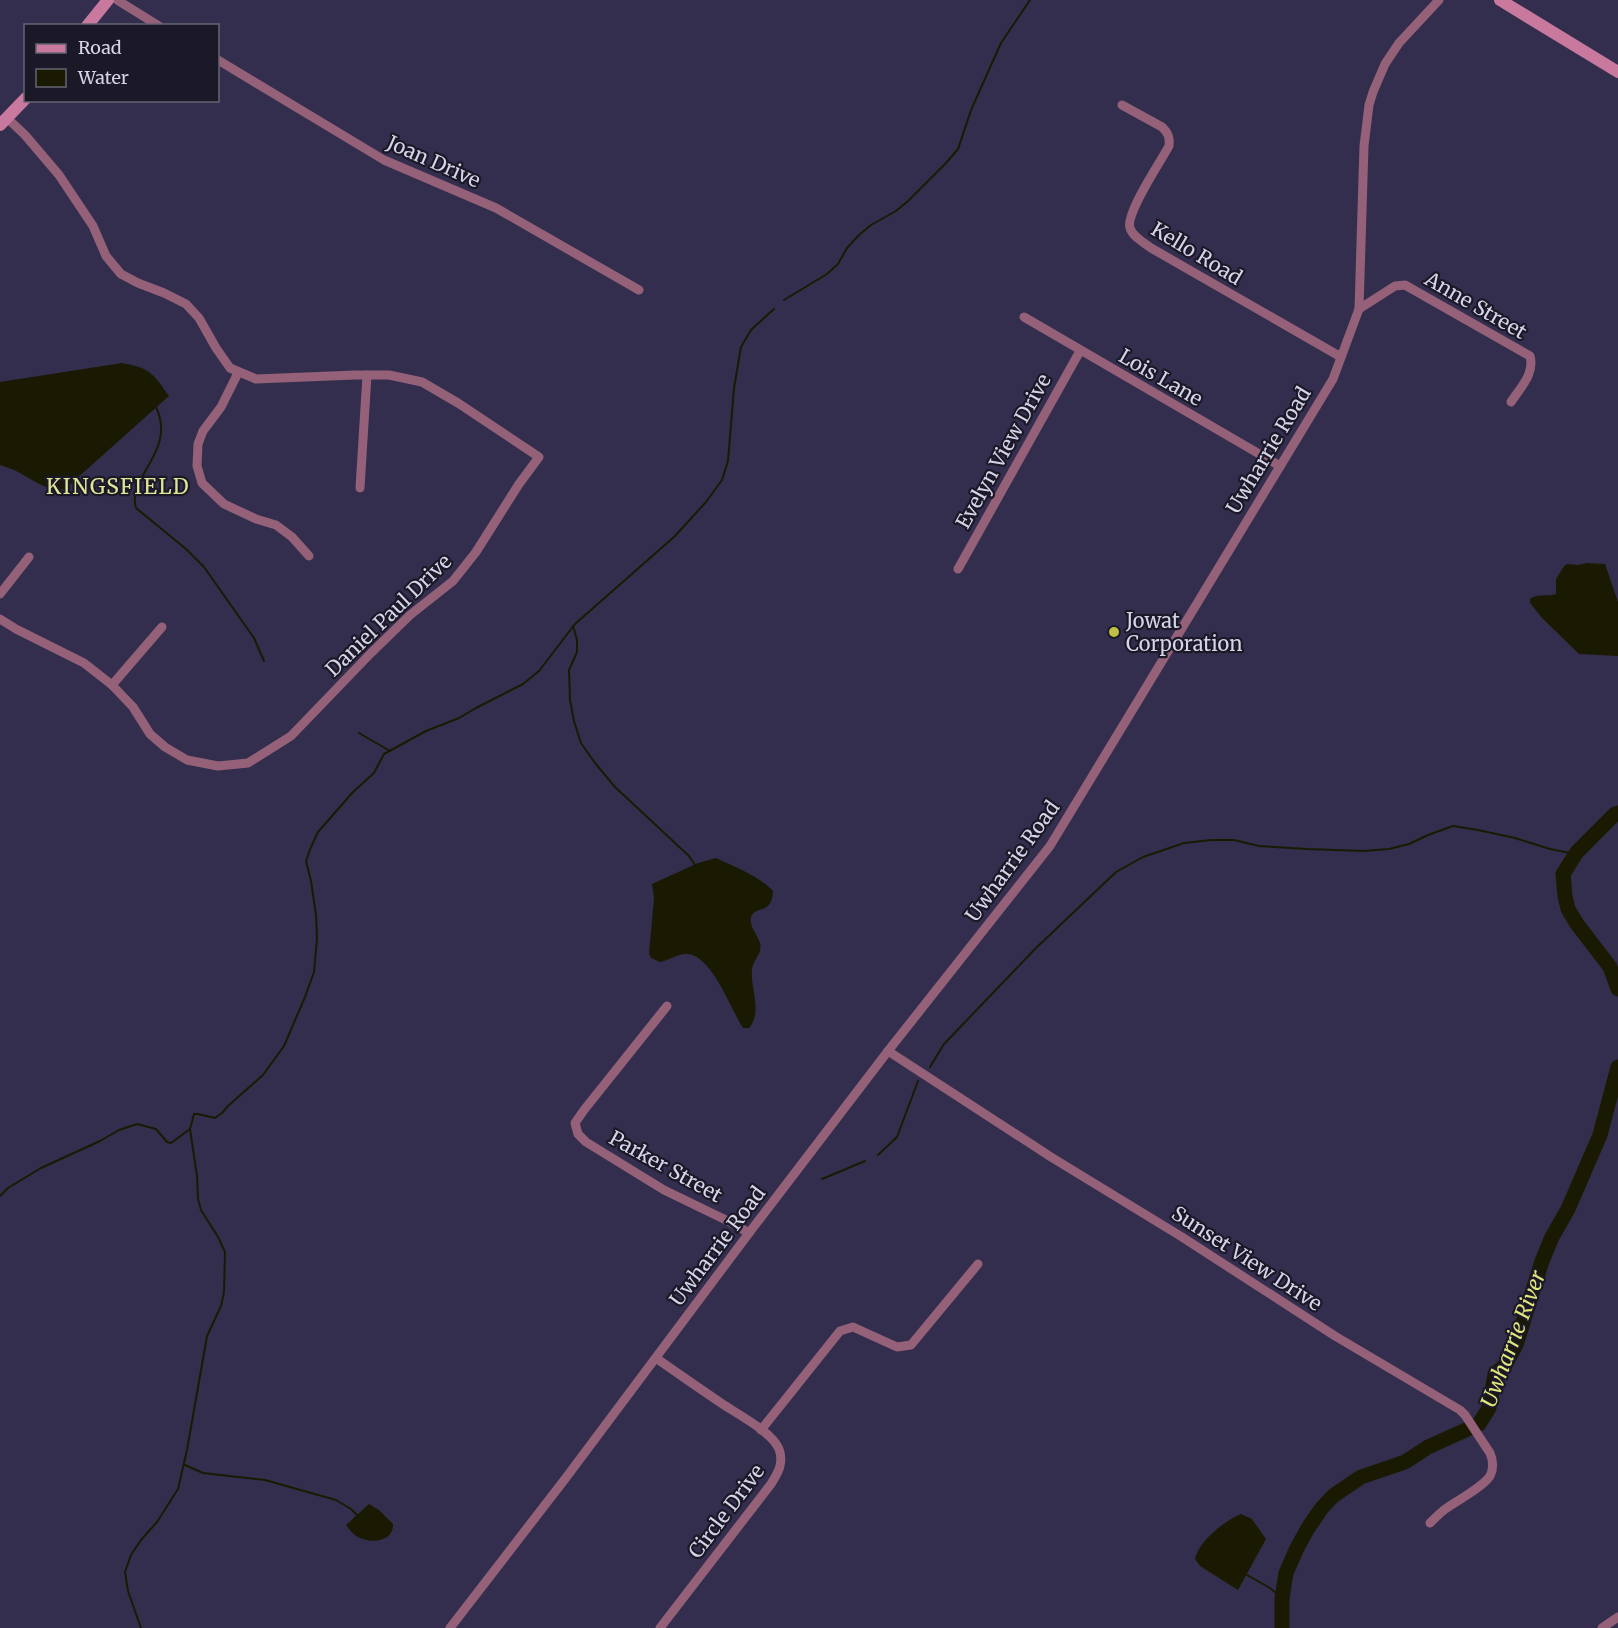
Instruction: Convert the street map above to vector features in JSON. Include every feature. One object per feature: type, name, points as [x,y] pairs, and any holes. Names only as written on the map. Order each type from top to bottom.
[{"type":"street","points":[[89,24],[108,0]]},
{"type":"street","points":[[117,0],[156,24]]},
{"type":"street","name":"Uwharrie Road","points":[[450,1628],[888,1051],[1050,846],[1333,379],[1359,309],[1363,157],[1369,105],[1380,74],[1391,55],[1406,35],[1439,0]]},
{"type":"street","points":[[1500,0],[1618,72]]},
{"type":"street","name":"Joan Drive","points":[[219,61],[384,160],[496,208],[639,290]]},
{"type":"street","points":[[24,100],[3,122],[25,135],[60,175],[93,226],[106,256],[121,274],[186,304],[200,318],[230,368],[238,373],[220,407],[203,431],[198,444],[198,466],[202,483],[224,504],[256,519],[276,525],[292,537],[309,556]]},
{"type":"street","name":"Kello Road","points":[[1122,105],[1168,132],[1169,146],[1135,204],[1129,220],[1129,226],[1137,238],[1150,248],[1341,357]]},
{"type":"street","name":"Anne Street","points":[[1359,309],[1395,286],[1405,285],[1530,356],[1532,365],[1529,375],[1510,402]]},
{"type":"street","name":"Lois Lane","points":[[1024,317],[1280,466]]},
{"type":"street","name":"Evelyn View Drive","points":[[958,569],[1080,351]]},
{"type":"street","name":"Daniel Paul Drive","points":[[0,619],[84,663],[112,685],[133,707],[150,734],[179,756],[187,760],[218,766],[248,764],[291,736],[410,615],[453,581],[476,552],[519,484],[540,457],[422,382],[388,375],[256,380],[238,373]]},
{"type":"street","points":[[360,488],[367,375]]},
{"type":"street","points":[[0,594],[28,557]]},
{"type":"street","points":[[112,685],[162,627]]},
{"type":"street","name":"Parker Street","points":[[667,1006],[584,1110],[575,1123],[578,1134],[586,1142],[664,1190],[749,1233]]},
{"type":"street","name":"Sunset View Drive","points":[[888,1051],[1335,1336],[1460,1410],[1477,1432],[1492,1460],[1490,1474],[1477,1487],[1430,1522]]},
{"type":"street","points":[[761,1430],[840,1331],[853,1327],[897,1347],[911,1345],[978,1264]]},
{"type":"street","name":"Circle Drive","points":[[656,1358],[761,1430],[777,1446],[781,1463],[778,1473],[660,1628]]},
{"type":"street","points":[[1602,1628],[1618,1617]]},
{"type":"water","points":[[122,363],[139,367],[150,373],[169,396],[65,489],[45,487],[0,465],[0,382]]},
{"type":"water","points":[[1587,563],[1605,564],[1618,602],[1618,656],[1579,654],[1530,603],[1530,599],[1536,596],[1556,594],[1556,579],[1564,566]]},
{"type":"water","points":[[716,858],[754,877],[773,891],[770,904],[753,913],[751,917],[751,924],[761,947],[752,969],[756,1007],[753,1022],[749,1028],[743,1028],[713,973],[705,963],[687,954],[660,962],[651,958],[649,953],[654,898],[652,884],[698,863]]},
{"type":"water","points":[[369,1504],[393,1524],[389,1535],[380,1540],[361,1539],[346,1525]]},
{"type":"water","points":[[1241,1514],[1252,1519],[1266,1539],[1238,1590],[1200,1566],[1195,1559],[1201,1546],[1213,1532]]},
{"type":"waterway","points":[[784,300],[827,274],[838,264],[847,248],[859,235],[908,201],[958,149],[971,110],[1001,43],[1030,0]]},
{"type":"waterway","points":[[141,1628],[128,1591],[125,1572],[131,1555],[157,1522],[178,1489],[207,1336],[221,1306],[224,1292],[225,1252],[201,1210],[190,1129],[194,1114],[215,1118],[222,1113],[263,1075],[284,1046],[314,972],[317,939],[316,915],[306,861],[318,832],[353,792],[374,773],[384,754],[523,684],[539,671],[575,624],[675,536],[706,502],[722,480],[728,461],[734,388],[741,347],[751,330],[774,309]]},
{"type":"waterway","points":[[156,407],[161,423],[160,437],[156,451],[138,485],[135,497],[136,508],[204,567],[254,638],[264,661]]},
{"type":"waterway","points":[[573,626],[577,640],[577,652],[569,670],[570,700],[581,743],[615,787],[689,856],[695,865]]},
{"type":"waterway","points":[[359,733],[390,751]]},
{"type":"waterway","name":"Uwharrie River","points":[[1618,813],[1577,852],[1563,874],[1568,909],[1610,967],[1618,989]]},
{"type":"waterway","points":[[930,1067],[944,1044],[1035,949],[1116,872],[1143,857],[1184,843],[1234,840],[1259,846],[1364,851],[1389,849],[1409,844],[1453,826],[1515,838],[1575,854]]},
{"type":"waterway","name":"Uwharrie River","points":[[1282,1628],[1282,1598],[1286,1573],[1308,1528],[1333,1496],[1361,1477],[1405,1462],[1428,1447],[1479,1424],[1489,1408],[1495,1374],[1505,1365],[1516,1345],[1542,1261],[1568,1209],[1600,1135],[1618,1067]]},
{"type":"waterway","points":[[878,1155],[897,1137],[918,1081]]},
{"type":"waterway","points":[[0,1196],[8,1188],[41,1168],[119,1130],[137,1124],[156,1129],[167,1142],[171,1143],[190,1129]]},
{"type":"waterway","points":[[822,1179],[865,1161]]},
{"type":"waterway","points":[[185,1465],[203,1473],[265,1480],[336,1500],[358,1516]]},
{"type":"waterway","points":[[1247,1575],[1282,1598]]},
{"type":"place","name":"Jowat Corporation","points":[[1114,632]]},
{"type":"district","name":"KINGSFIELD","points":[[118,486]]}]
